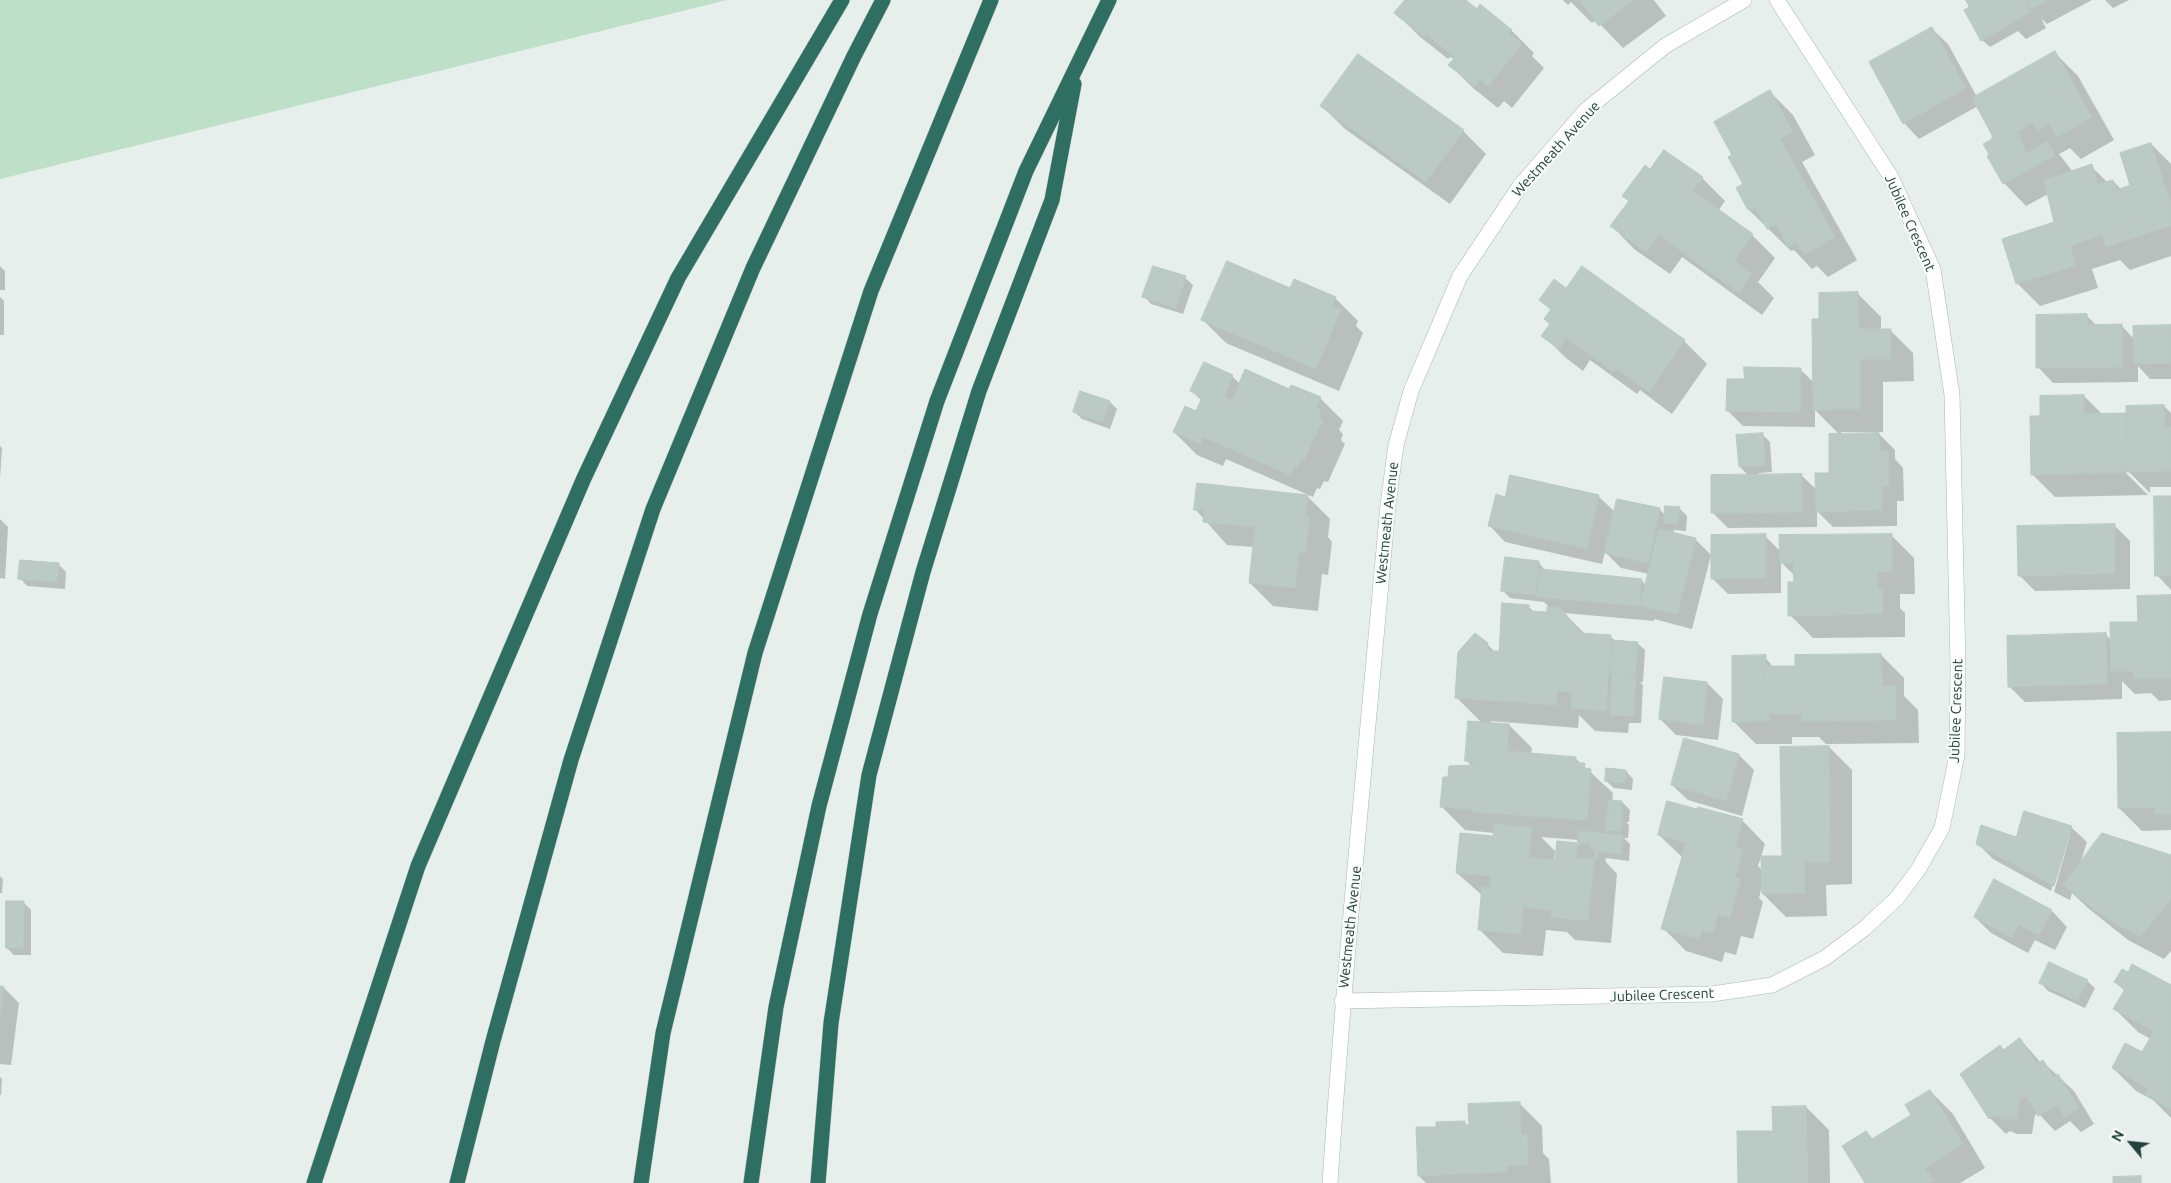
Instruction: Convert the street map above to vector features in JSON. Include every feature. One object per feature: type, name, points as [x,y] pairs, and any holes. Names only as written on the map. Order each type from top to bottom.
[{"type":"highway","points":[[314,1183],[418,866],[584,478],[678,278],[842,0]]},
{"type":"highway","points":[[457,1183],[492,1041],[571,760],[653,509],[754,268],[850,64],[884,0]]},
{"type":"highway","points":[[641,1183],[663,1033],[755,653],[871,291],[991,0]]},
{"type":"highway","points":[[751,1183],[780,988],[818,806],[870,614],[937,401],[1026,171],[1109,0]]},
{"type":"highway","points":[[818,1183],[831,1023],[869,775],[923,572],[978,391],[1052,200],[1078,63]]},
{"type":"street","name":"Westmeath Avenue","points":[[1330,1183],[1342,1001],[1354,890],[1388,504],[1396,445],[1411,391],[1460,276],[1520,186],[1586,110],[1665,46],[1744,0]]},
{"type":"street","name":"Jubilee Crescent","points":[[1342,1001],[1712,994],[1772,984],[1825,958],[1865,928],[1897,898],[1918,870],[1942,828],[1956,755],[1958,665],[1956,524],[1952,395],[1933,269],[1892,177],[1777,0]]},
{"type":"green space","points":[[0,0],[727,0],[0,179]]},
{"type":"building","points":[[1405,0],[1466,0],[1477,9],[1480,4],[1512,30],[1509,33],[1522,44],[1488,86],[1480,79],[1475,86],[1448,65],[1455,57],[1427,35],[1424,37],[1394,13]]},
{"type":"building","points":[[1580,0],[1634,0],[1599,26]]},
{"type":"building","points":[[1966,0],[1996,0],[2010,24],[1981,41],[1964,10],[1969,7]]},
{"type":"building","points":[[1996,0],[2024,0],[2031,12],[2010,24]]},
{"type":"building","points":[[2026,0],[2048,0],[2031,9]]},
{"type":"building","points":[[1932,27],[1966,88],[1903,124],[1869,62]]},
{"type":"building","points":[[2055,51],[2092,117],[2057,137],[2049,124],[2037,131],[2032,123],[2018,131],[2026,153],[2047,141],[2055,155],[2003,184],[1987,156],[1989,154],[1983,144],[1992,139],[1992,135],[1972,98]]},
{"type":"building","points":[[1358,54],[1464,130],[1426,182],[1320,106]]},
{"type":"building","points":[[1770,90],[1793,132],[1780,139],[1835,237],[1804,255],[1796,242],[1788,247],[1776,224],[1767,229],[1755,207],[1748,210],[1736,188],[1743,184],[1728,157],[1732,155],[1714,122]]},
{"type":"building","points":[[2151,143],[2171,204],[2171,226],[2106,247],[2102,235],[2070,246],[2076,265],[2016,284],[2002,239],[2054,222],[2044,180],[2092,164],[2098,184],[2113,180],[2117,190],[2130,185],[2120,153]]},
{"type":"building","points":[[1664,150],[1703,177],[1693,191],[1753,234],[1734,261],[1752,274],[1739,293],[1659,235],[1646,252],[1610,226],[1629,201],[1622,196],[1645,165],[1650,169]]},
{"type":"building","points":[[1227,261],[1290,288],[1294,279],[1336,297],[1332,306],[1341,309],[1316,369],[1201,320]]},
{"type":"building","points":[[1153,266],[1186,276],[1176,308],[1142,297]]},
{"type":"building","points":[[1582,266],[1685,340],[1649,392],[1616,368],[1614,372],[1566,338],[1559,349],[1541,336],[1550,324],[1544,319],[1551,309],[1539,300],[1554,279],[1566,288]]},
{"type":"building","points":[[1858,292],[1859,329],[1891,329],[1891,359],[1860,359],[1860,409],[1813,410],[1812,319],[1819,319],[1819,293]]},
{"type":"building","points":[[2087,314],[2087,325],[2122,324],[2123,367],[2036,368],[2036,315]]},
{"type":"building","points":[[2171,325],[2171,363],[2134,364],[2133,326]]},
{"type":"building","points":[[1204,362],[1233,375],[1224,396],[1232,400],[1245,369],[1289,389],[1291,385],[1321,397],[1316,408],[1321,410],[1318,418],[1323,420],[1304,460],[1301,459],[1297,467],[1294,466],[1290,475],[1203,437],[1200,444],[1173,432],[1185,406],[1196,411],[1202,397],[1190,391]]},
{"type":"building","points":[[1744,367],[1801,368],[1800,412],[1726,411],[1727,379],[1744,379]]},
{"type":"building","points":[[1080,391],[1110,401],[1103,422],[1073,412]]},
{"type":"building","points":[[2084,395],[2084,414],[2126,413],[2127,472],[2031,475],[2030,416],[2040,416],[2040,396]]},
{"type":"building","points":[[2164,405],[2165,427],[2171,427],[2171,471],[2127,472],[2126,406]]},
{"type":"building","points":[[1763,433],[1765,465],[1739,467],[1736,435]]},
{"type":"building","points":[[1879,433],[1880,451],[1888,451],[1889,486],[1882,486],[1882,510],[1816,512],[1815,473],[1829,473],[1829,434]]},
{"type":"building","points":[[1802,474],[1802,512],[1711,513],[1711,475]]},
{"type":"building","points":[[1510,475],[1599,495],[1587,549],[1488,526],[1496,494],[1505,497]]},
{"type":"building","points":[[1197,483],[1308,495],[1305,517],[1310,518],[1305,553],[1299,552],[1295,588],[1249,583],[1255,527],[1203,522],[1204,510],[1194,510]]},
{"type":"building","points":[[2154,496],[2171,496],[2171,575],[2155,576]]},
{"type":"building","points":[[1617,499],[1660,508],[1648,563],[1604,553]]},
{"type":"building","points":[[1665,506],[1680,507],[1678,524],[1664,523]]},
{"type":"building","points":[[2115,524],[2115,574],[2018,576],[2017,526]]},
{"type":"building","points":[[1659,529],[1696,538],[1677,614],[1640,606]]},
{"type":"building","points":[[1766,534],[1766,578],[1711,579],[1711,535]]},
{"type":"building","points":[[1892,534],[1892,571],[1877,572],[1878,588],[1883,589],[1883,614],[1788,616],[1788,582],[1794,582],[1793,563],[1780,563],[1779,535]]},
{"type":"building","points":[[1505,557],[1539,561],[1535,595],[1501,591]]},
{"type":"building","points":[[20,560],[59,563],[57,582],[18,579]]},
{"type":"building","points":[[1540,569],[1642,579],[1639,606],[1537,597]]},
{"type":"building","points":[[2171,595],[2171,678],[2134,678],[2134,671],[2111,671],[2110,622],[2138,622],[2137,596]]},
{"type":"building","points":[[1502,603],[1529,605],[1529,611],[1547,612],[1547,607],[1561,608],[1580,633],[1611,635],[1606,711],[1571,708],[1572,692],[1557,691],[1556,705],[1455,698],[1458,652],[1475,633],[1488,643],[1487,651],[1499,651]]},
{"type":"building","points":[[2106,633],[2107,684],[2008,687],[2007,636]]},
{"type":"building","points":[[1612,640],[1638,642],[1635,675],[1610,674]]},
{"type":"building","points":[[1881,654],[1882,686],[1896,686],[1896,720],[1802,721],[1802,714],[1769,714],[1770,721],[1732,722],[1732,682],[1764,681],[1764,666],[1795,666],[1795,655]]},
{"type":"building","points":[[1766,655],[1764,681],[1732,682],[1732,656]]},
{"type":"building","points":[[1612,675],[1636,676],[1634,716],[1610,715]]},
{"type":"building","points":[[1664,677],[1707,682],[1703,725],[1659,719]]},
{"type":"building","points":[[1468,721],[1509,724],[1507,751],[1576,757],[1575,763],[1585,763],[1584,768],[1591,769],[1587,820],[1472,812],[1471,809],[1440,807],[1443,777],[1448,777],[1449,766],[1474,765],[1474,762],[1465,761]]},
{"type":"building","points":[[2171,732],[2171,814],[2154,814],[2155,807],[2118,808],[2117,733]]},
{"type":"building","points":[[1684,738],[1739,754],[1726,801],[1671,785]]},
{"type":"building","points":[[1829,746],[1830,862],[1804,862],[1805,893],[1762,894],[1761,856],[1782,856],[1780,747]]},
{"type":"building","points":[[1606,768],[1626,770],[1625,783],[1605,781]]},
{"type":"building","points":[[1609,800],[1622,801],[1622,815],[1608,814]]},
{"type":"building","points":[[1667,801],[1743,819],[1735,847],[1743,850],[1735,877],[1741,878],[1730,917],[1718,914],[1713,933],[1702,930],[1699,939],[1661,929],[1686,843],[1658,835]]},
{"type":"building","points":[[2024,811],[2072,826],[2054,886],[1976,844],[1981,825],[2016,837]]},
{"type":"building","points":[[1607,815],[1622,816],[1620,831],[1606,830]]},
{"type":"building","points":[[1494,824],[1532,827],[1529,858],[1555,860],[1557,841],[1590,844],[1589,849],[1595,849],[1588,921],[1551,917],[1551,910],[1523,907],[1521,934],[1478,930],[1482,886],[1490,887],[1491,876],[1456,873],[1460,833],[1493,836]]},
{"type":"building","points":[[1579,831],[1623,835],[1621,854],[1598,851],[1597,859],[1576,858]]},
{"type":"building","points":[[2102,833],[2171,855],[2171,899],[2140,937],[2104,917],[2063,885]]},
{"type":"building","points":[[1994,879],[2052,910],[2039,935],[2019,925],[2012,938],[1974,917]]},
{"type":"building","points":[[6,901],[24,901],[23,948],[6,948]]},
{"type":"building","points":[[2049,962],[2088,980],[2077,1001],[2039,983]]},
{"type":"building","points":[[2132,964],[2171,985],[2171,1109],[2145,1094],[2148,1088],[2112,1068],[2125,1043],[2142,1052],[2154,1031],[2113,1009],[2125,989],[2114,982],[2122,969],[2128,972]]},
{"type":"building","points":[[0,986],[4,987],[0,1020]]},
{"type":"building","points":[[2020,1038],[2037,1064],[2043,1060],[2054,1077],[2058,1074],[2079,1108],[2065,1117],[2057,1105],[2038,1116],[2026,1096],[2020,1100],[2017,1119],[2000,1119],[2001,1117],[1994,1116],[1989,1119],[1960,1074],[2000,1045],[2003,1050]]},
{"type":"building","points":[[1930,1090],[1963,1144],[1925,1168],[1934,1181],[1930,1183],[1865,1183],[1842,1146],[1866,1131],[1872,1139],[1911,1115],[1905,1105]]},
{"type":"building","points":[[1520,1102],[1521,1135],[1527,1135],[1528,1165],[1507,1166],[1507,1172],[1418,1176],[1416,1127],[1436,1127],[1436,1122],[1465,1121],[1465,1125],[1469,1125],[1468,1104]]},
{"type":"building","points":[[1806,1106],[1808,1183],[1738,1183],[1737,1131],[1773,1131],[1772,1107]]},
{"type":"building","points":[[2141,1176],[2141,1183],[2113,1183],[2113,1177]]}]
